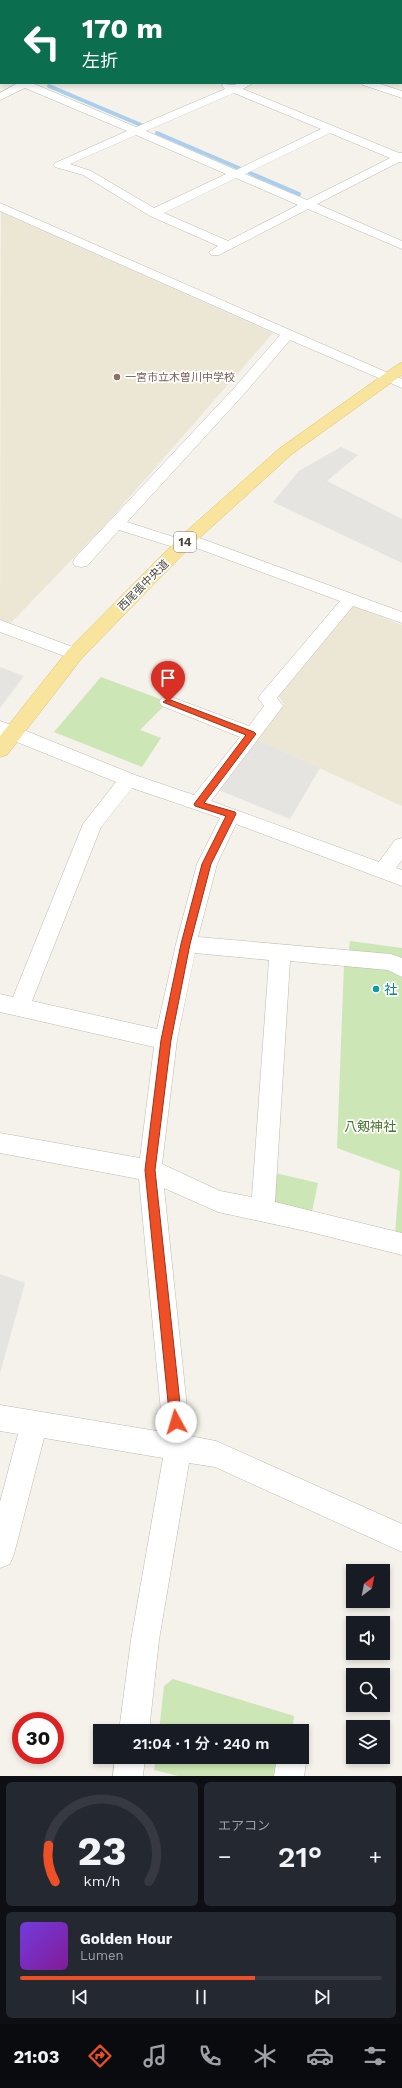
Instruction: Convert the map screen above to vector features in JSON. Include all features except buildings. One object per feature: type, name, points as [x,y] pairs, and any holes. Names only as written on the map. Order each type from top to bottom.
[{"type":"main road","name":"西尾張中央道","points":[[0,750],[7,731],[75,654],[186,542],[286,451],[395,381],[402,368]]},
{"type":"street","points":[[0,97],[23,84]]},
{"type":"street","points":[[27,84],[402,245]]},
{"type":"street","points":[[221,84],[330,130],[401,157]]},
{"type":"street","points":[[237,91],[247,84]]},
{"type":"street","points":[[227,245],[154,213],[87,173],[59,165],[140,133],[237,91],[259,84]]},
{"type":"street","points":[[370,84],[402,95]]},
{"type":"street","points":[[154,213],[330,130]]},
{"type":"street","points":[[215,252],[305,204],[401,157]]},
{"type":"street","points":[[1,208],[395,381]]},
{"type":"street","points":[[81,562],[240,390],[288,334]]},
{"type":"street","points":[[117,524],[186,542],[351,598],[402,618]]},
{"type":"street","points":[[198,804],[274,706],[267,698],[351,598]]},
{"type":"street","points":[[0,626],[75,654]]},
{"type":"street","points":[[168,702],[252,734]]},
{"type":"street","points":[[7,731],[128,780],[232,814],[402,878]]},
{"type":"street","points":[[128,780],[93,824],[9,1005],[166,1040]]},
{"type":"street","points":[[135,1724],[145,1640],[178,1448],[150,1170],[166,1040],[186,944],[207,864],[232,814]]},
{"type":"street","points":[[383,871],[402,845]]},
{"type":"street","points":[[186,944],[280,951],[391,962],[402,968]]},
{"type":"street","points":[[263,1210],[280,951]]},
{"type":"street","points":[[0,1143],[150,1170],[218,1201],[263,1210],[402,1244]]},
{"type":"street","points":[[0,1418],[34,1425],[216,1454],[402,1538]]},
{"type":"street","points":[[0,1554],[34,1425]]},
{"type":"street","points":[[128,1776],[129,1764]]},
{"type":"street","points":[[289,1776],[291,1764]]},
{"type":"shaded area","name":"一宮市立木曽川中学校","points":[[1,212],[273,333],[107,523],[9,625],[0,621]]},
{"type":"shaded area","points":[[341,447],[358,455],[327,481],[402,519],[402,563],[273,502],[299,471]]},
{"type":"shaded area","points":[[351,605],[402,625],[402,806],[256,739],[284,704],[277,694]]},
{"type":"shaded area","points":[[0,667],[24,676],[0,708]]},
{"type":"shaded area","points":[[256,739],[320,768],[290,819],[216,789]]},
{"type":"shaded area","points":[[0,1274],[25,1283],[0,1373]]},
{"type":"green space","points":[[101,677],[168,702],[140,730],[161,738],[142,767],[54,732]]},
{"type":"green space","points":[[350,941],[402,948],[402,968],[348,958]]},
{"type":"green space","name":"八剱神社","points":[[344,965],[388,970],[402,976],[402,1235],[395,1234],[400,1171],[337,1148]]},
{"type":"green space","points":[[271,1172],[318,1183],[310,1221],[263,1210]]},
{"type":"green space","points":[[173,1679],[294,1716],[293,1724],[160,1724],[164,1686]]},
{"type":"green space","points":[[155,1764],[289,1764],[288,1776],[178,1776],[154,1770]]},
{"type":"waterway","points":[[49,86],[141,125]]},
{"type":"waterway","points":[[157,133],[241,169]]},
{"type":"waterway","points":[[250,173],[299,194]]},
{"type":"place","name":"一宮市立木曽川中学校","points":[[117,377]]},
{"type":"place","name":"社","points":[[376,989]]},
{"type":"route","points":[[168,702],[252,734],[198,804],[232,814],[207,864],[186,944],[166,1040],[150,1170],[176,1422]]}]
